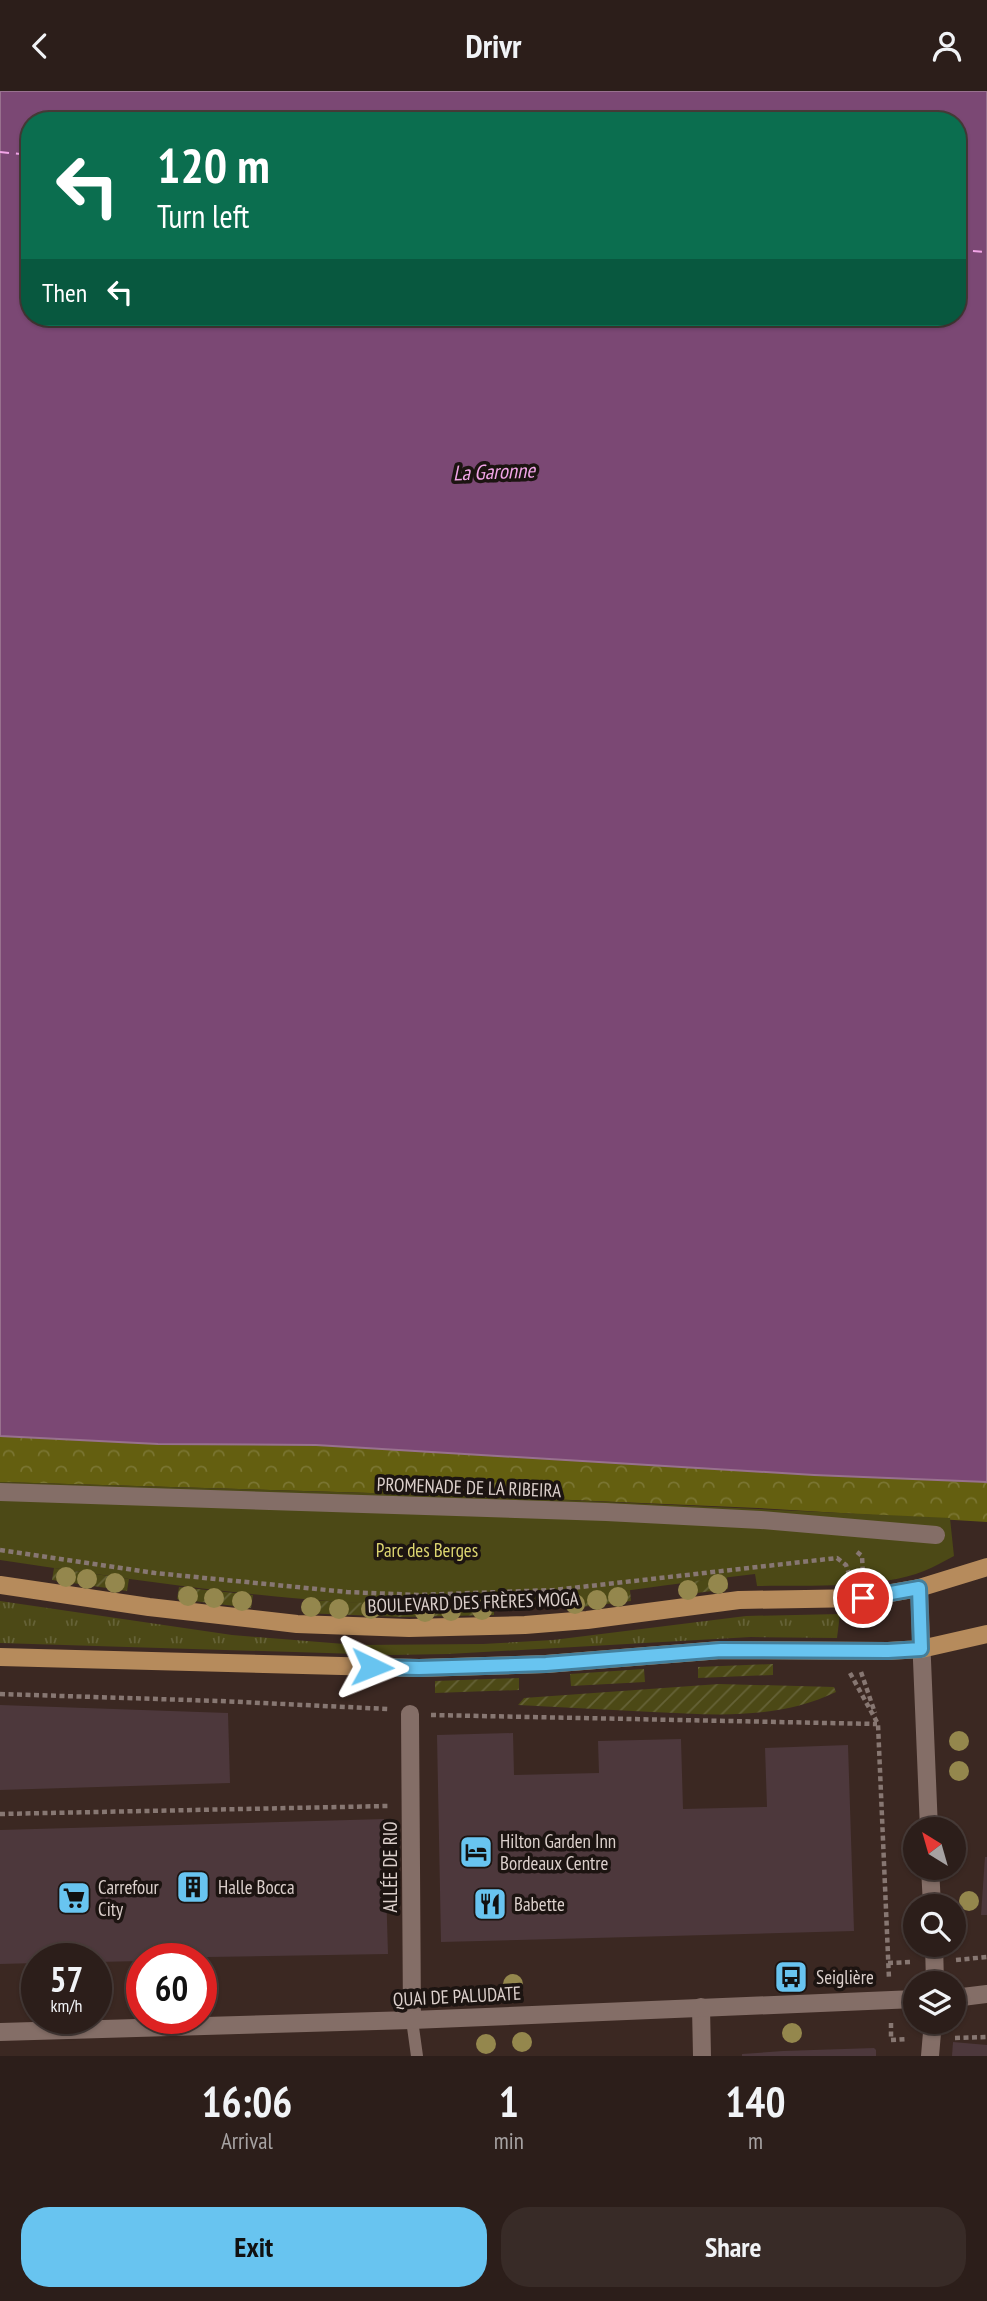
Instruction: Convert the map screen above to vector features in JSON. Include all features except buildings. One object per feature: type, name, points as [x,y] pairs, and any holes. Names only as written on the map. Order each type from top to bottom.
[{"type":"main road","name":"BOULEVARD DES FRÈRES MOGA","points":[[0,1585],[149,1607],[297,1624],[409,1627],[525,1625],[587,1620],[704,1603],[863,1598],[919,1588],[987,1567]]},
{"type":"main road","points":[[0,1657],[419,1668],[546,1664],[721,1650],[888,1651],[921,1649],[987,1634]]},
{"type":"street","name":"PROMENADE DE LA RIBEIRA","points":[[0,1492],[606,1512],[761,1520],[936,1535]]},
{"type":"street","points":[[919,1588],[928,1817]]},
{"type":"street","name":"ALLÉE DE RIO","points":[[410,1714],[412,2020]]},
{"type":"street","points":[[966,1997],[987,1994]]},
{"type":"street","name":"QUAI DE PALUDATE","points":[[0,2032],[412,2020],[903,2000]]},
{"type":"street","points":[[701,2007],[702,2056]]},
{"type":"street","points":[[930,2056],[932,2034]]},
{"type":"lane","points":[[412,2020],[417,2056]]},
{"type":"path","points":[[0,1551],[155,1573],[382,1594],[484,1594],[554,1590],[837,1558],[842,1560],[849,1570],[850,1584]]},
{"type":"path","points":[[860,1670],[878,1724],[890,2000]]},
{"type":"path","points":[[849,1671],[878,1724]]},
{"type":"path","points":[[0,1694],[382,1707],[410,1714],[878,1724]]},
{"type":"path","points":[[0,1814],[410,1806]]},
{"type":"green space","points":[[0,1436],[158,1444],[316,1445],[814,1475],[987,1482],[987,1522],[758,1508],[504,1497],[0,1482]]},
{"type":"green space","name":"Parc des Berges","points":[[0,1482],[504,1497],[950,1518],[954,1556],[906,1577],[865,1583],[757,1586],[755,1574],[510,1604],[428,1606],[320,1601],[213,1590],[0,1560]]},
{"type":"green space","points":[[54,1568],[129,1579],[127,1591],[52,1580]]},
{"type":"green space","points":[[727,1577],[728,1589],[681,1595],[680,1583]]},
{"type":"green space","points":[[179,1587],[253,1595],[251,1608],[177,1599]]},
{"type":"green space","points":[[630,1590],[631,1601],[565,1609],[564,1598]]},
{"type":"green space","points":[[304,1600],[429,1606],[494,1604],[494,1615],[402,1617],[303,1613]]},
{"type":"green space","points":[[0,1601],[232,1635],[357,1645],[483,1644],[553,1640],[746,1616],[840,1614],[837,1638],[751,1637],[390,1655],[0,1643]]},
{"type":"green space","points":[[773,1664],[773,1675],[698,1678],[698,1667]]},
{"type":"green space","points":[[644,1669],[645,1682],[571,1686],[570,1674]]},
{"type":"green space","points":[[519,1678],[519,1690],[435,1693],[435,1681]]},
{"type":"green space","points":[[719,1684],[834,1687],[836,1692],[791,1707],[746,1714],[518,1705],[524,1698]]},
{"type":"water","name":"La Garonne","points":[[0,91],[987,91],[987,1482],[814,1475],[316,1445],[158,1444],[0,1436]]},
{"type":"ferry route","points":[[0,152],[21,154]]},
{"type":"ferry route","points":[[966,251],[987,252]]},
{"type":"place","name":"Hilton Garden Inn Bordeaux Centre","points":[[476,1852]]},
{"type":"place","name":"Halle Bocca","points":[[193,1887]]},
{"type":"place","name":"Carrefour City","points":[[74,1898]]},
{"type":"place","name":"Babette","points":[[490,1904]]},
{"type":"place","name":"Seiglière","points":[[791,1977]]},
{"type":"route","points":[[372,1667],[546,1664],[721,1650],[921,1649],[919,1588],[863,1598]]}]
